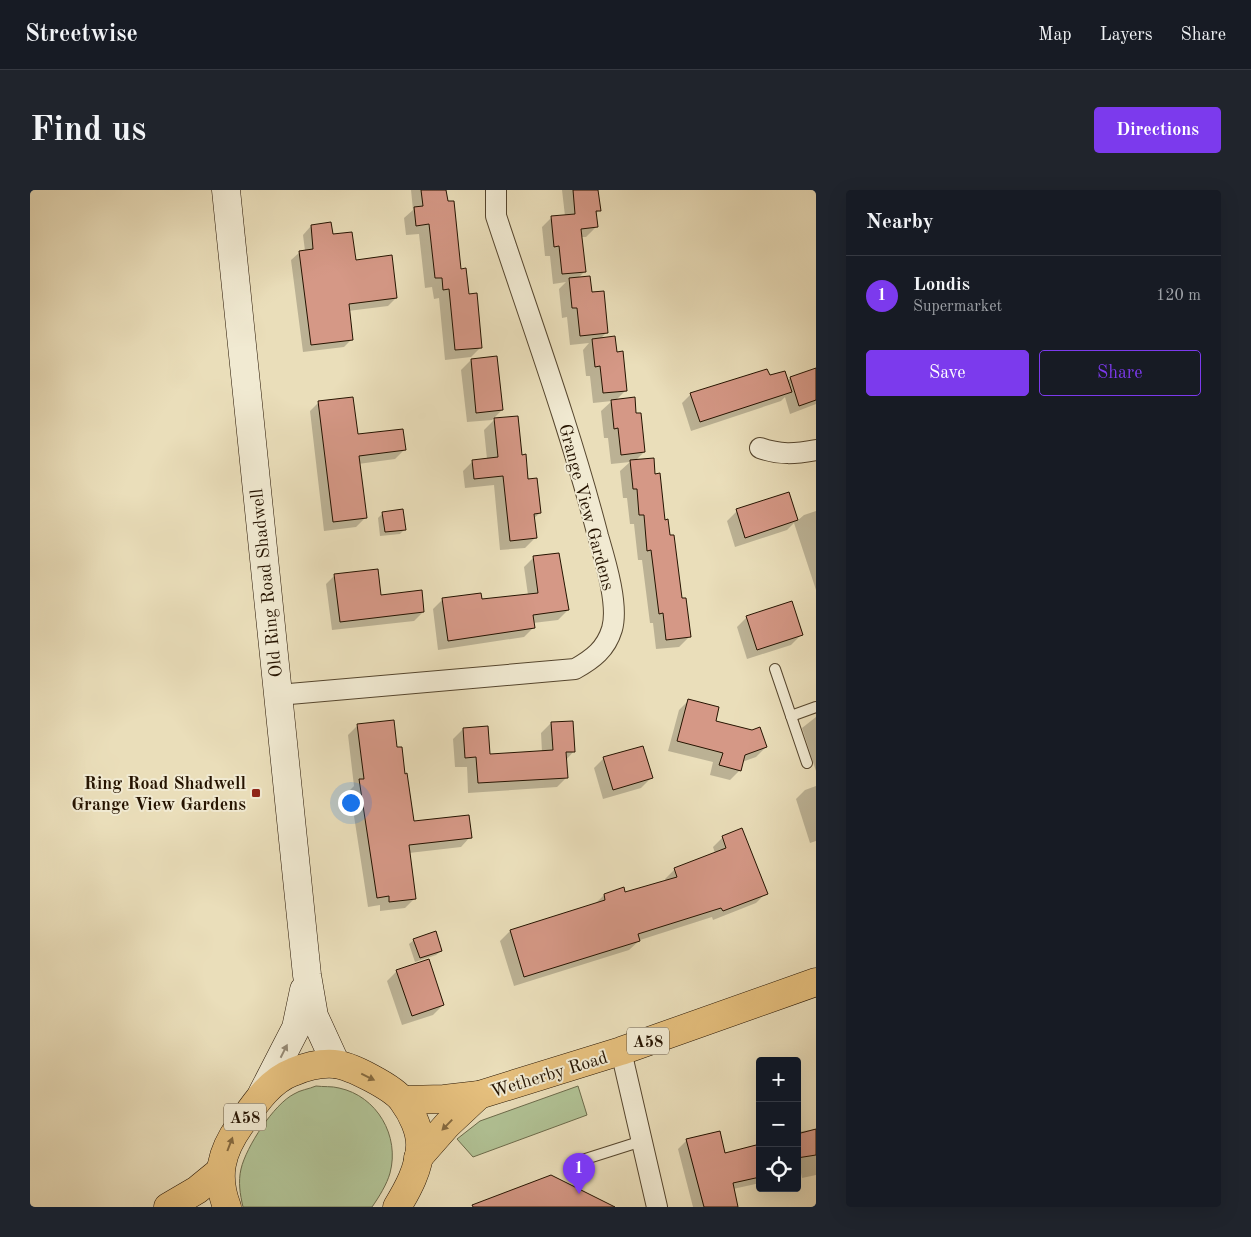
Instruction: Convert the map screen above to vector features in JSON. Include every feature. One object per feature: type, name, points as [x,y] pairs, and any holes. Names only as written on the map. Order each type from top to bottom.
[{"type":"main road","name":"Old Ring Road Shadwell","points":[[226,190],[308,975],[314,1016],[336,1064]]},
{"type":"main road","name":"Old Ring Road Shadwell","points":[[262,1094],[296,1028],[308,975]]},
{"type":"main road","name":"Wetherby Road","points":[[479,1095],[621,1051],[816,982]]},
{"type":"main road","name":"A58","points":[[219,1172],[232,1136],[262,1094],[292,1072],[322,1064],[336,1064],[377,1081],[403,1100],[416,1125],[420,1147],[418,1158],[412,1182],[397,1207]]},
{"type":"main road","name":"A58","points":[[403,1100],[444,1099],[479,1095]]},
{"type":"main road","name":"A58","points":[[418,1158],[447,1125],[479,1095]]},
{"type":"main road","points":[[168,1207],[197,1190],[219,1172],[227,1207]]},
{"type":"street","name":"Grange View Gardens","points":[[278,695],[575,669],[592,660],[605,645],[613,628],[613,608],[605,560],[581,470],[496,216],[496,190]]},
{"type":"street","points":[[760,448],[776,454],[794,454],[816,450]]},
{"type":"street","points":[[621,1051],[657,1207]]},
{"type":"lane","points":[[775,668],[806,764]]},
{"type":"lane","points":[[791,716],[816,707]]},
{"type":"lane","points":[[576,1162],[642,1141]]},
{"type":"green space","points":[[316,1086],[336,1087],[353,1092],[364,1099],[382,1120],[392,1145],[392,1159],[389,1177],[380,1195],[372,1207],[243,1207],[240,1174],[244,1160],[255,1138],[270,1116],[286,1099],[296,1093]]},
{"type":"green space","points":[[578,1086],[587,1115],[473,1157],[457,1139],[480,1121]]},
{"type":"building","points":[[421,190],[446,190],[448,201],[454,201],[461,269],[466,268],[469,294],[477,293],[482,348],[455,350],[449,289],[443,290],[442,278],[435,278],[429,224],[416,226],[414,207],[423,206]]},
{"type":"building","points":[[573,190],[598,190],[601,211],[596,211],[598,227],[581,229],[586,272],[562,274],[559,246],[554,247],[551,216],[575,214]]},
{"type":"building","points":[[331,222],[333,234],[352,232],[356,260],[392,255],[397,298],[349,304],[353,340],[311,345],[299,251],[313,249],[311,225]]},
{"type":"building","points":[[590,276],[592,292],[604,291],[608,333],[580,336],[577,308],[572,308],[569,278]]},
{"type":"building","points":[[615,336],[617,352],[623,351],[627,391],[603,393],[600,366],[595,367],[592,339]]},
{"type":"building","points":[[497,356],[503,410],[476,413],[471,359]]},
{"type":"building","points":[[816,368],[816,400],[799,406],[790,377]]},
{"type":"building","points":[[767,369],[770,375],[785,371],[792,392],[700,422],[690,393]]},
{"type":"building","points":[[353,397],[358,434],[403,429],[406,450],[359,456],[367,518],[333,522],[318,401]]},
{"type":"building","points":[[635,397],[636,413],[641,413],[645,452],[621,455],[618,428],[614,429],[611,400]]},
{"type":"building","points":[[518,416],[522,455],[526,454],[528,479],[537,478],[541,513],[534,514],[537,538],[510,541],[503,476],[474,479],[472,460],[498,457],[494,418]]},
{"type":"building","points":[[654,458],[655,474],[660,473],[665,520],[668,519],[670,535],[674,535],[682,598],[686,598],[691,637],[666,640],[663,613],[659,614],[651,550],[647,551],[644,515],[639,515],[637,489],[633,489],[630,460]]},
{"type":"building","points":[[789,492],[798,520],[745,538],[736,509]]},
{"type":"building","points":[[403,509],[406,530],[385,532],[382,512]]},
{"type":"building","points":[[559,553],[569,610],[533,615],[535,628],[448,641],[442,598],[481,593],[482,599],[538,593],[533,556]]},
{"type":"building","points":[[378,569],[381,595],[422,590],[424,612],[340,622],[334,574]]},
{"type":"building","points":[[792,601],[803,635],[757,650],[746,616]]},
{"type":"building","points":[[688,699],[719,707],[716,721],[752,730],[760,727],[767,747],[745,755],[741,771],[719,765],[723,753],[677,741]]},
{"type":"building","points":[[394,720],[397,747],[402,747],[414,821],[469,815],[472,838],[409,845],[416,899],[389,902],[389,896],[377,898],[359,779],[364,779],[357,724]]},
{"type":"building","points":[[573,721],[575,752],[566,752],[568,778],[478,783],[476,757],[465,758],[463,728],[488,726],[490,754],[522,752],[553,750],[551,722]]},
{"type":"building","points":[[643,746],[653,778],[613,790],[603,757]]},
{"type":"building","points":[[742,828],[768,894],[723,911],[721,908],[638,934],[640,941],[524,977],[510,930],[605,900],[604,894],[624,887],[625,892],[677,877],[674,868],[726,848],[722,836]]},
{"type":"building","points":[[436,931],[442,951],[420,958],[413,939]]},
{"type":"building","points":[[429,959],[444,1005],[412,1016],[396,970]]},
{"type":"building","points":[[816,1129],[816,1155],[801,1157],[801,1133]]},
{"type":"building","points":[[720,1131],[725,1153],[756,1145],[756,1178],[733,1183],[738,1207],[704,1207],[686,1139]]},
{"type":"building","points":[[551,1175],[615,1207],[473,1207],[472,1205]]},
{"type":"place","name":"Ring Road Shadwell Grange View Gardens","points":[[256,793]]},
{"type":"place","name":"Londis","points":[[579,1194]]}]
